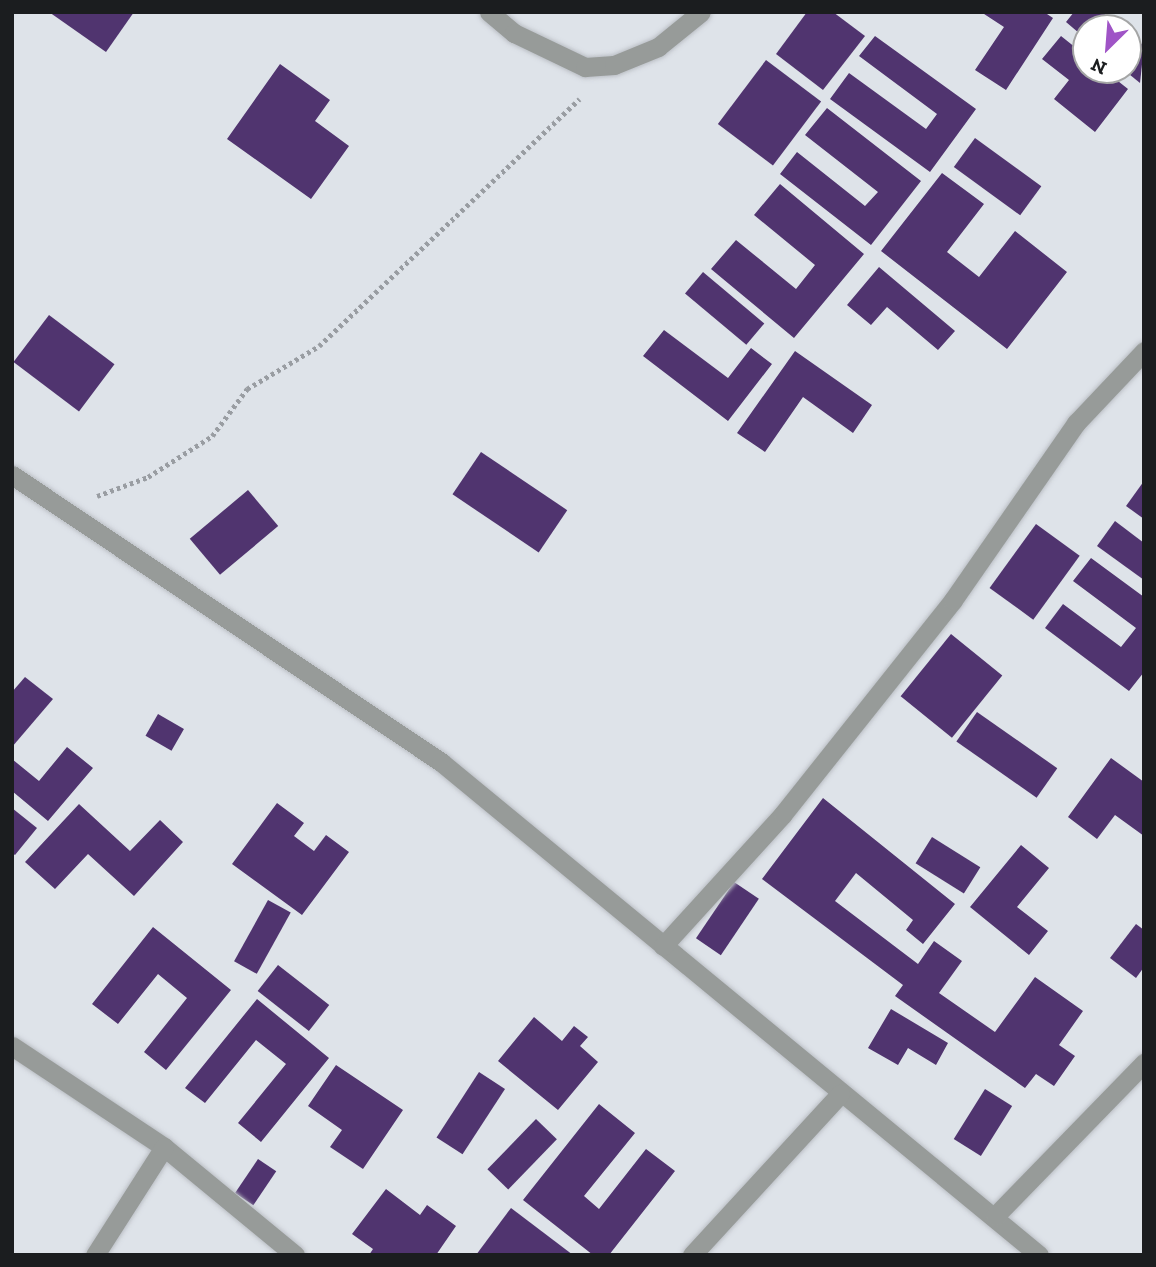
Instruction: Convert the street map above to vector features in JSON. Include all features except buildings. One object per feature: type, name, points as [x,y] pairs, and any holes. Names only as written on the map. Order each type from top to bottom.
[{"type":"street","points":[[489,12],[561,59],[606,65],[658,47],[701,12]]},
{"type":"street","points":[[663,946],[783,814],[953,600],[1076,423],[1144,351]]},
{"type":"street","points":[[12,475],[55,501],[441,762],[840,1094],[995,1216],[1039,1255]]},
{"type":"street","points":[[12,1046],[164,1147],[295,1255]]},
{"type":"street","points":[[995,1216],[1144,1063]]},
{"type":"street","points":[[692,1255],[840,1094]]},
{"type":"street","points":[[95,1255],[164,1147]]},
{"type":"path","points":[[55,501],[99,495],[148,477],[212,436],[247,388],[319,346],[576,102],[606,65]]}]
